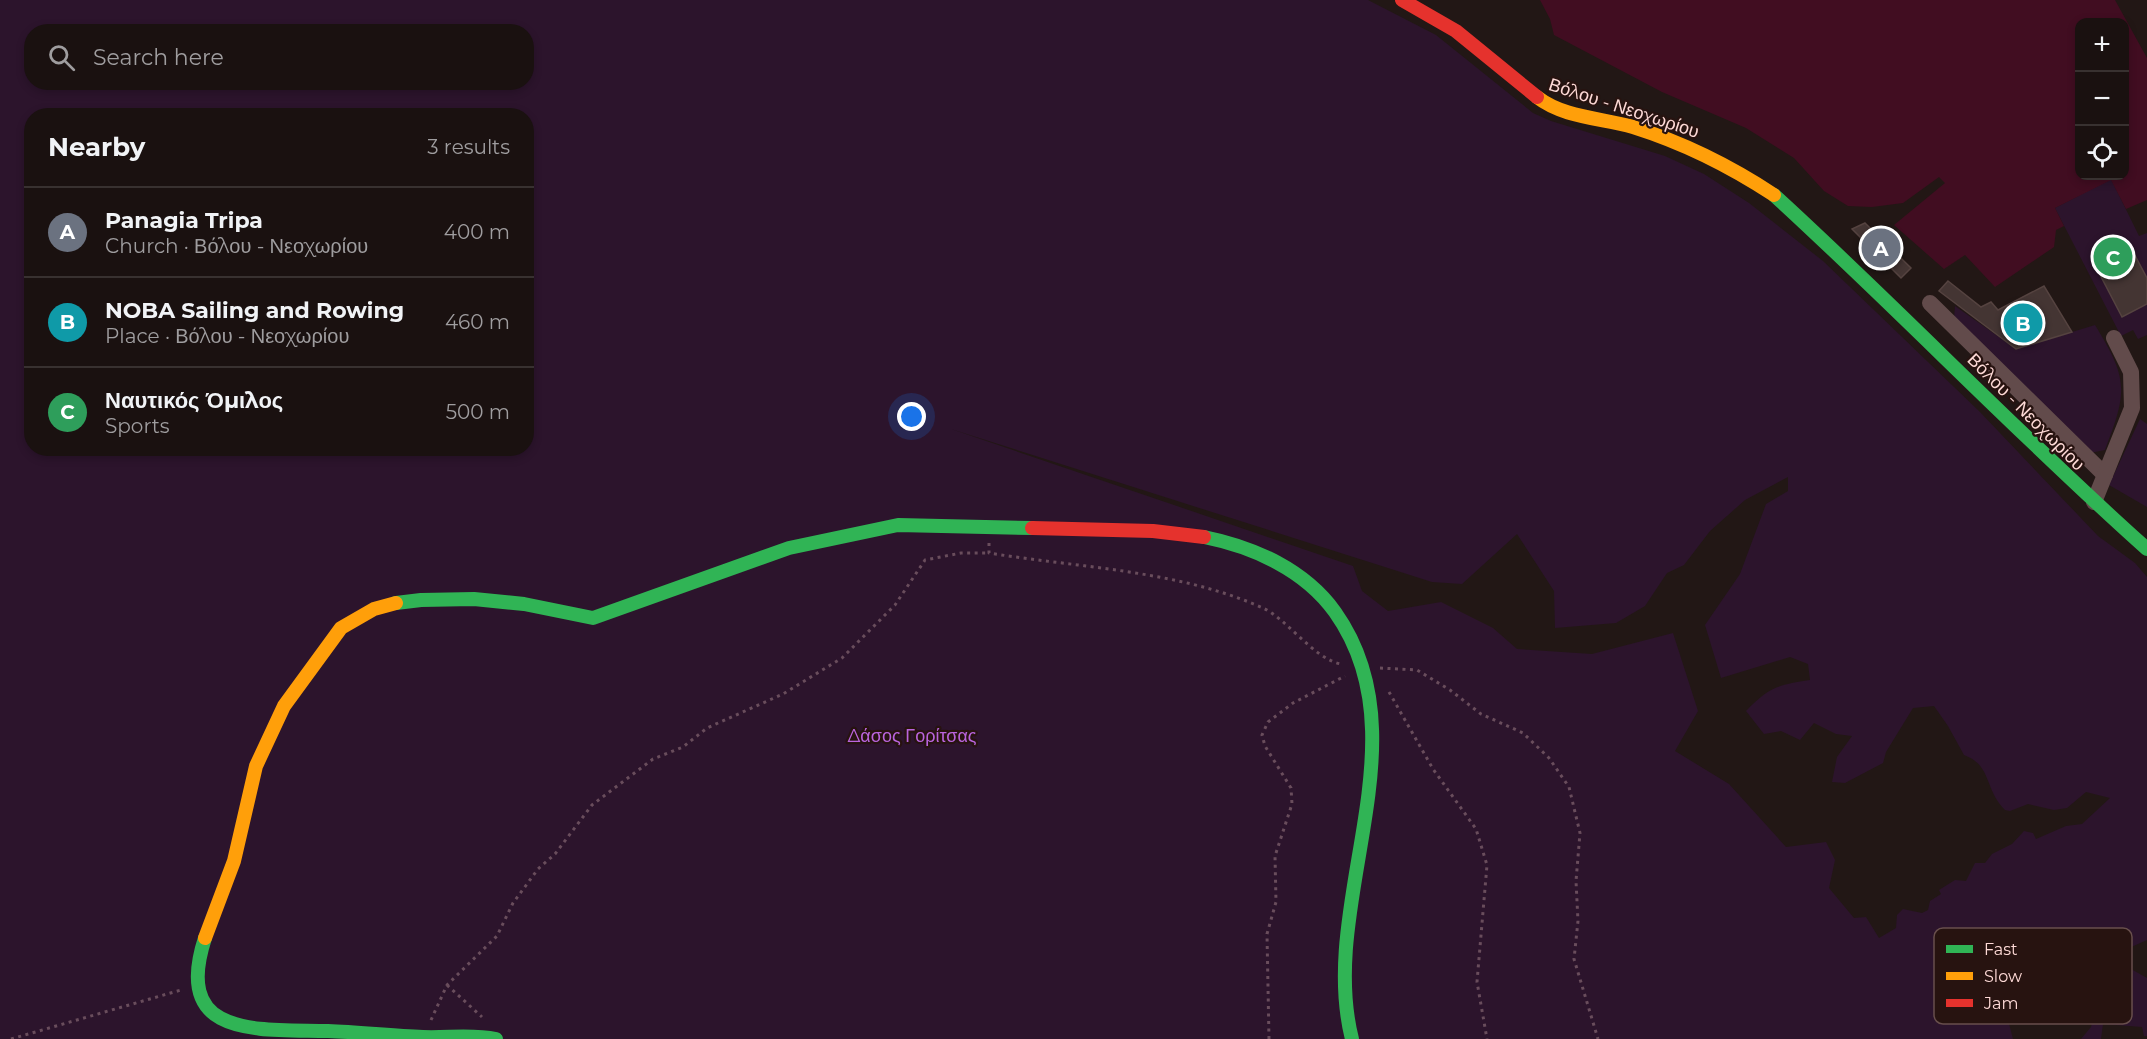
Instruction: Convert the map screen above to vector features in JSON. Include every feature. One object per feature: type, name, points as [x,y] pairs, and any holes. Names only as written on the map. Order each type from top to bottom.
[{"type":"street","name":"Βόλου - Νεοχωρίου","points":[[1402,0],[1456,31],[1545,103],[1683,144],[1726,164],[1756,183],[1822,237],[2094,502],[2147,549]]},
{"type":"street","points":[[1930,303],[2105,475]]},
{"type":"street","points":[[2094,502],[2128,422],[2133,398],[2131,372],[2114,338]]},
{"type":"street","points":[[2119,524],[2147,532]]},
{"type":"street","points":[[496,1039],[483,1036],[423,1037],[363,1031],[266,1031],[230,1026],[213,1014],[199,994],[197,985],[201,958],[236,854],[252,781],[263,745],[280,711],[334,634],[352,619],[378,606],[455,600],[517,603],[548,608],[579,618],[593,618],[789,548],[898,525],[1156,532],[1225,542],[1293,569],[1315,585],[1340,617],[1358,651],[1371,705],[1372,746],[1346,981],[1346,1015],[1352,1039]]},
{"type":"path","points":[[988,527],[989,553]]},
{"type":"path","points":[[423,1037],[447,985],[497,936],[513,903],[525,886],[555,854],[592,805],[653,759],[683,747],[707,728],[783,694],[842,658],[896,604],[925,560],[961,553],[989,553],[1190,582],[1266,609],[1293,633],[1336,663],[1363,669],[1417,670],[1450,690],[1481,714],[1523,733],[1550,758],[1569,787],[1580,833],[1576,881],[1578,921],[1574,958],[1599,1039]]},
{"type":"path","points":[[1269,1039],[1268,934],[1276,902],[1275,856],[1292,804],[1291,788],[1265,746],[1262,735],[1268,722],[1293,703],[1324,685],[1363,669]]},
{"type":"path","points":[[1387,690],[1433,769],[1476,829],[1487,865],[1477,982],[1487,1039]]},
{"type":"path","points":[[11,1039],[197,985]]},
{"type":"path","points":[[447,985],[486,1021]]},
{"type":"green space","name":"Δάσος Γορίτσας","points":[[0,0],[1368,0],[1436,35],[1533,113],[1551,121],[1665,156],[1704,174],[1749,203],[1823,261],[1980,412],[2098,536],[2135,563],[2147,577],[2147,940],[2132,947],[2132,928],[1934,928],[1934,1024],[2009,1024],[2013,1039],[0,1039]],"holes":[[[951,429],[1432,582],[1462,584],[1517,534],[1554,591],[1555,628],[1616,623],[1645,606],[1667,573],[1684,565],[1710,531],[1745,500],[1788,477],[1788,491],[1766,504],[1740,574],[1705,625],[1721,678],[1790,657],[1808,664],[1810,680],[1775,688],[1746,711],[1764,734],[1781,731],[1800,740],[1814,723],[1836,734],[1852,736],[1837,757],[1832,782],[1845,783],[1883,763],[1886,752],[1913,708],[1934,706],[1964,755],[1973,759],[1984,771],[1998,802],[2005,810],[2010,811],[2028,804],[2054,810],[2067,808],[2086,792],[2110,798],[2082,824],[2066,826],[2036,839],[2033,833],[2024,831],[2012,844],[1992,854],[1985,863],[1975,863],[1966,881],[1955,880],[1939,890],[1941,894],[1930,901],[1928,910],[1922,913],[1903,909],[1897,915],[1896,928],[1879,938],[1866,917],[1854,918],[1829,888],[1835,860],[1826,842],[1786,847],[1729,784],[1675,751],[1698,711],[1673,633],[1592,654],[1517,649],[1493,628],[1441,602],[1388,611],[1362,591],[1353,566]]]},
{"type":"green space","points":[[2111,180],[2139,236],[2147,233],[2147,335],[2138,339],[2133,330],[2121,336],[2055,208]]},
{"type":"green space","points":[[1955,306],[2016,349],[2095,325],[2114,359],[2121,385],[2118,413],[2105,450],[2090,453],[1954,319]]},
{"type":"green space","points":[[2140,419],[2147,424],[2147,507],[2109,485]]},
{"type":"green space","points":[[2132,970],[2147,978],[2147,1036],[2144,1036],[2142,1027],[2103,1024],[2132,1024]]},
{"type":"green space","points":[[2092,1024],[2103,1024],[2101,1039],[2081,1039]]},
{"type":"shaded area","points":[[1540,0],[2115,0],[2125,18],[2075,18],[2075,180],[2111,180],[2055,208],[2064,226],[2056,230],[2054,247],[1995,287],[1965,255],[1944,269],[1894,225],[1945,183],[1939,177],[1903,203],[1872,207],[1848,206],[1824,191],[1794,158],[1746,128],[1662,92],[1554,35],[1550,19]]},
{"type":"shaded area","points":[[2129,25],[2147,58],[2147,200],[2126,209],[2111,180],[2129,180]]},
{"type":"building","points":[[1865,223],[1911,268],[1901,278],[1852,229]]},
{"type":"building","points":[[2131,248],[2147,278],[2147,304],[2122,317],[2096,267]]},
{"type":"building","points":[[1948,281],[1981,307],[1991,302],[1998,310],[2044,286],[2072,332],[2016,349],[1939,291]]},
{"type":"traffic: fast","points":[[1774,195],[2099,506],[2147,549]]},
{"type":"traffic: fast","points":[[396,603],[474,599],[524,604],[593,618],[789,548],[898,525],[1032,528]]},
{"type":"traffic: fast","points":[[1204,537],[1260,554],[1294,572],[1323,597],[1335,612],[1360,661],[1371,713],[1371,767],[1347,932],[1345,987],[1352,1039]]},
{"type":"traffic: fast","points":[[205,938],[198,971],[200,995],[211,1011],[228,1022],[275,1030],[496,1039]]},
{"type":"traffic: slow","points":[[1537,97],[1571,113],[1633,127],[1670,140],[1741,174],[1774,195]]},
{"type":"traffic: slow","points":[[205,938],[234,861],[256,766],[284,706],[341,628],[374,609],[396,603]]},
{"type":"traffic: jam","points":[[1402,0],[1456,31],[1537,97]]},
{"type":"traffic: jam","points":[[1032,528],[1153,531],[1204,537]]},
{"type":"place","name":"Panagia Tripa","points":[[1881,248]]},
{"type":"place","name":"Ναυτικός Όμιλος","points":[[2113,257]]},
{"type":"place","name":"NOBA Sailing and Rowing","points":[[2023,323]]}]
